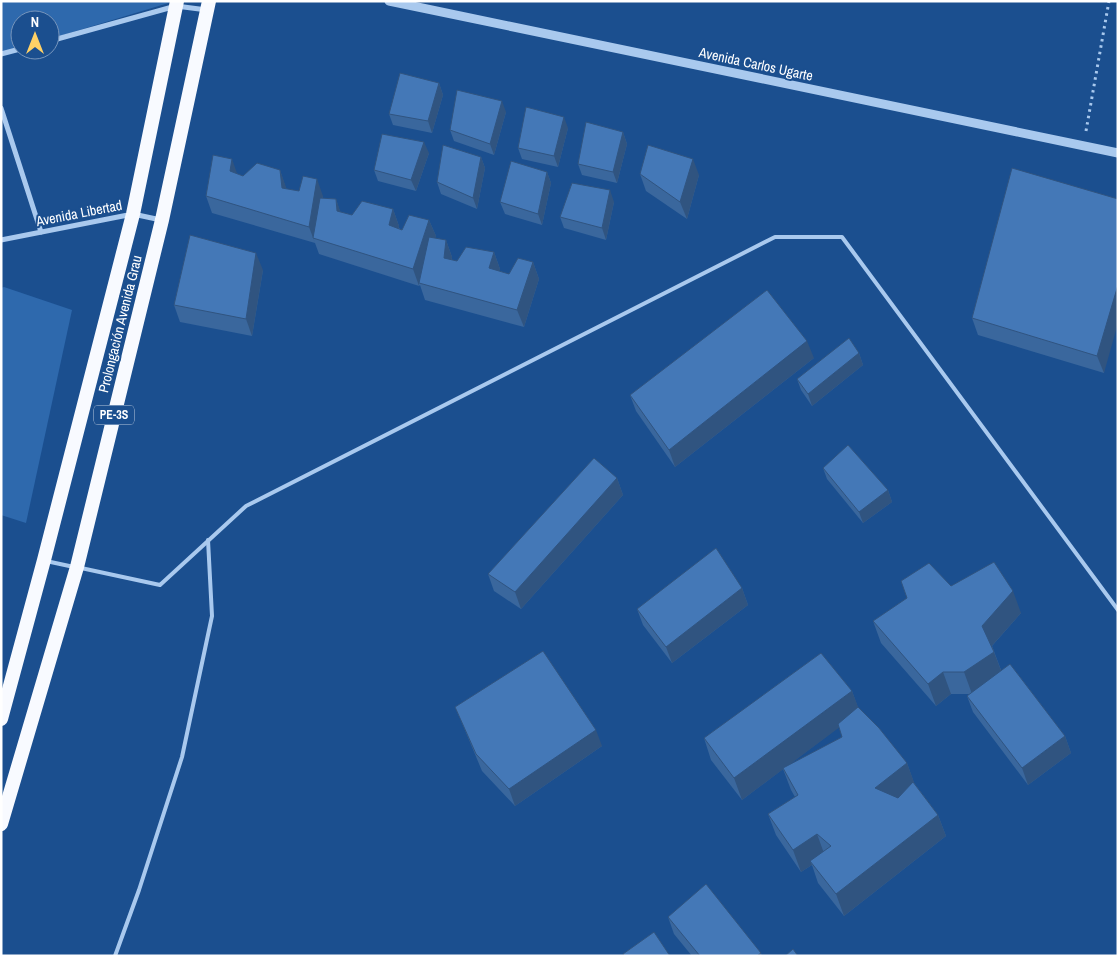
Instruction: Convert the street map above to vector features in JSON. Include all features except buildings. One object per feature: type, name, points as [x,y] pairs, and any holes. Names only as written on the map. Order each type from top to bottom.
[{"type":"highway","name":"Prolongación Avenida Grau","points":[[1,719],[133,214],[177,4]]},
{"type":"highway","name":"Prolongación Avenida Grau","points":[[1,824],[77,567],[162,220],[208,5]]},
{"type":"street","name":"Avenida Carlos Ugarte","points":[[389,1],[1118,154]]},
{"type":"street","points":[[60,38],[177,4],[208,5]]},
{"type":"street","points":[[1,108],[41,232]]},
{"type":"street","name":"Avenida Libertad","points":[[1,240],[133,214],[162,220]]},
{"type":"lane","points":[[44,560],[160,585],[246,506],[775,236],[842,236],[1118,610]]},
{"type":"lane","points":[[115,956],[139,890],[182,757],[212,616],[208,540]]},
{"type":"path","points":[[1083,146],[1109,1]]},
{"type":"shaded area","points":[[1,1],[175,1],[60,36],[60,10],[10,10],[10,50],[1,53]]},
{"type":"shaded area","points":[[4,287],[72,310],[26,523],[1,515],[1,288]]}]
